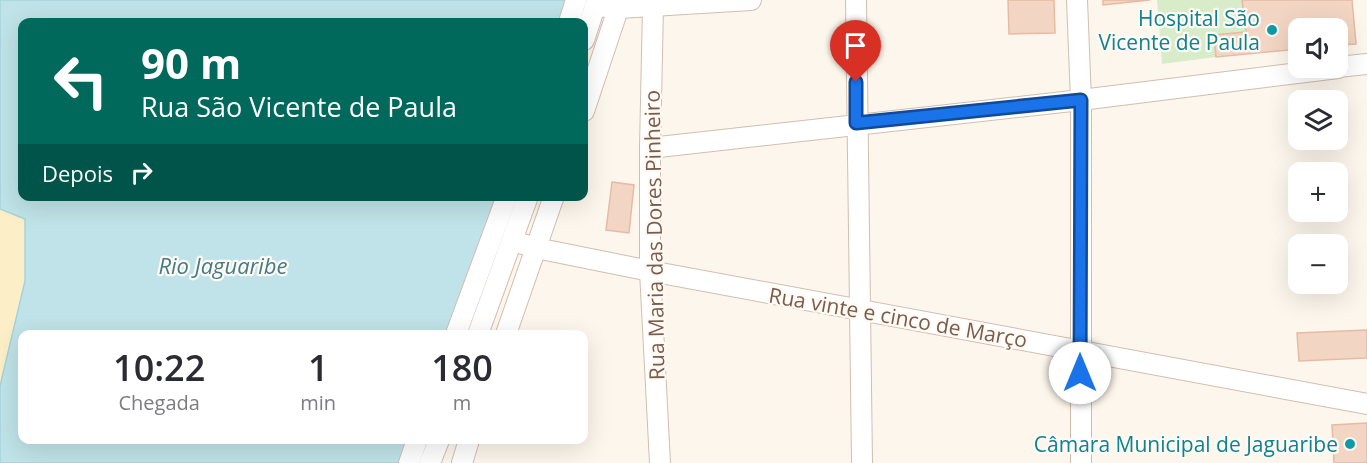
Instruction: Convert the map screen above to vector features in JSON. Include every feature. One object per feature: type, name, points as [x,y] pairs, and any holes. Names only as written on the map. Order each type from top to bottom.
[{"type":"street","points":[[570,18],[576,0]]},
{"type":"street","points":[[588,28],[596,3],[653,7],[751,0]]},
{"type":"street","points":[[856,0],[862,463]]},
{"type":"street","points":[[1077,0],[1081,100],[1079,350],[1081,463]]},
{"type":"street","points":[[588,99],[620,4]]},
{"type":"street","name":"Rua Maria das Dores Pinheiro","points":[[653,7],[650,148],[651,271],[660,463]]},
{"type":"street","points":[[1348,67],[1367,64]]},
{"type":"street","points":[[650,148],[856,123],[1081,100],[1288,74]]},
{"type":"street","points":[[457,330],[505,201]]},
{"type":"street","points":[[480,330],[526,201]]},
{"type":"street","points":[[507,330],[552,201]]},
{"type":"street","name":"Rua vinte e cinco de Março","points":[[513,241],[536,248],[651,271],[1367,404]]},
{"type":"street","points":[[409,463],[416,444]]},
{"type":"street","points":[[430,463],[437,444]]},
{"type":"street","points":[[462,463],[468,444]]},
{"type":"green space","points":[[1157,0],[1242,0],[1246,32],[1214,35],[1216,57],[1162,64]]},
{"type":"sand","points":[[0,209],[25,218],[25,281],[0,386]]},
{"type":"water","name":"Rio Jaguaribe","points":[[0,0],[570,0],[564,18],[18,18],[18,201],[500,201],[451,330],[18,330],[18,444],[409,444],[402,463],[0,463],[0,386],[25,281],[25,219],[0,209]]},
{"type":"building","points":[[1008,0],[1054,0],[1055,33],[1009,34]]},
{"type":"building","points":[[1103,0],[1150,0],[1103,5]]},
{"type":"building","name":"Hospital São Vicente de Paula","points":[[1242,0],[1352,0],[1356,44],[1348,44],[1348,18],[1288,18],[1288,50],[1216,57],[1214,35],[1246,32]]},
{"type":"building","points":[[612,182],[634,185],[629,233],[606,230]]},
{"type":"building","points":[[1367,330],[1367,358],[1299,361],[1297,333]]},
{"type":"building","name":"Câmara Municipal de Jaguaribe","points":[[1367,423],[1367,463],[1334,463],[1332,425]]},
{"type":"place","name":"Hospital São Vicente de Paula","points":[[1272,30]]},
{"type":"place","name":"Câmara Municipal de Jaguaribe","points":[[1350,444]]},
{"type":"route","points":[[856,82],[856,123],[1081,100],[1080,373]]}]
